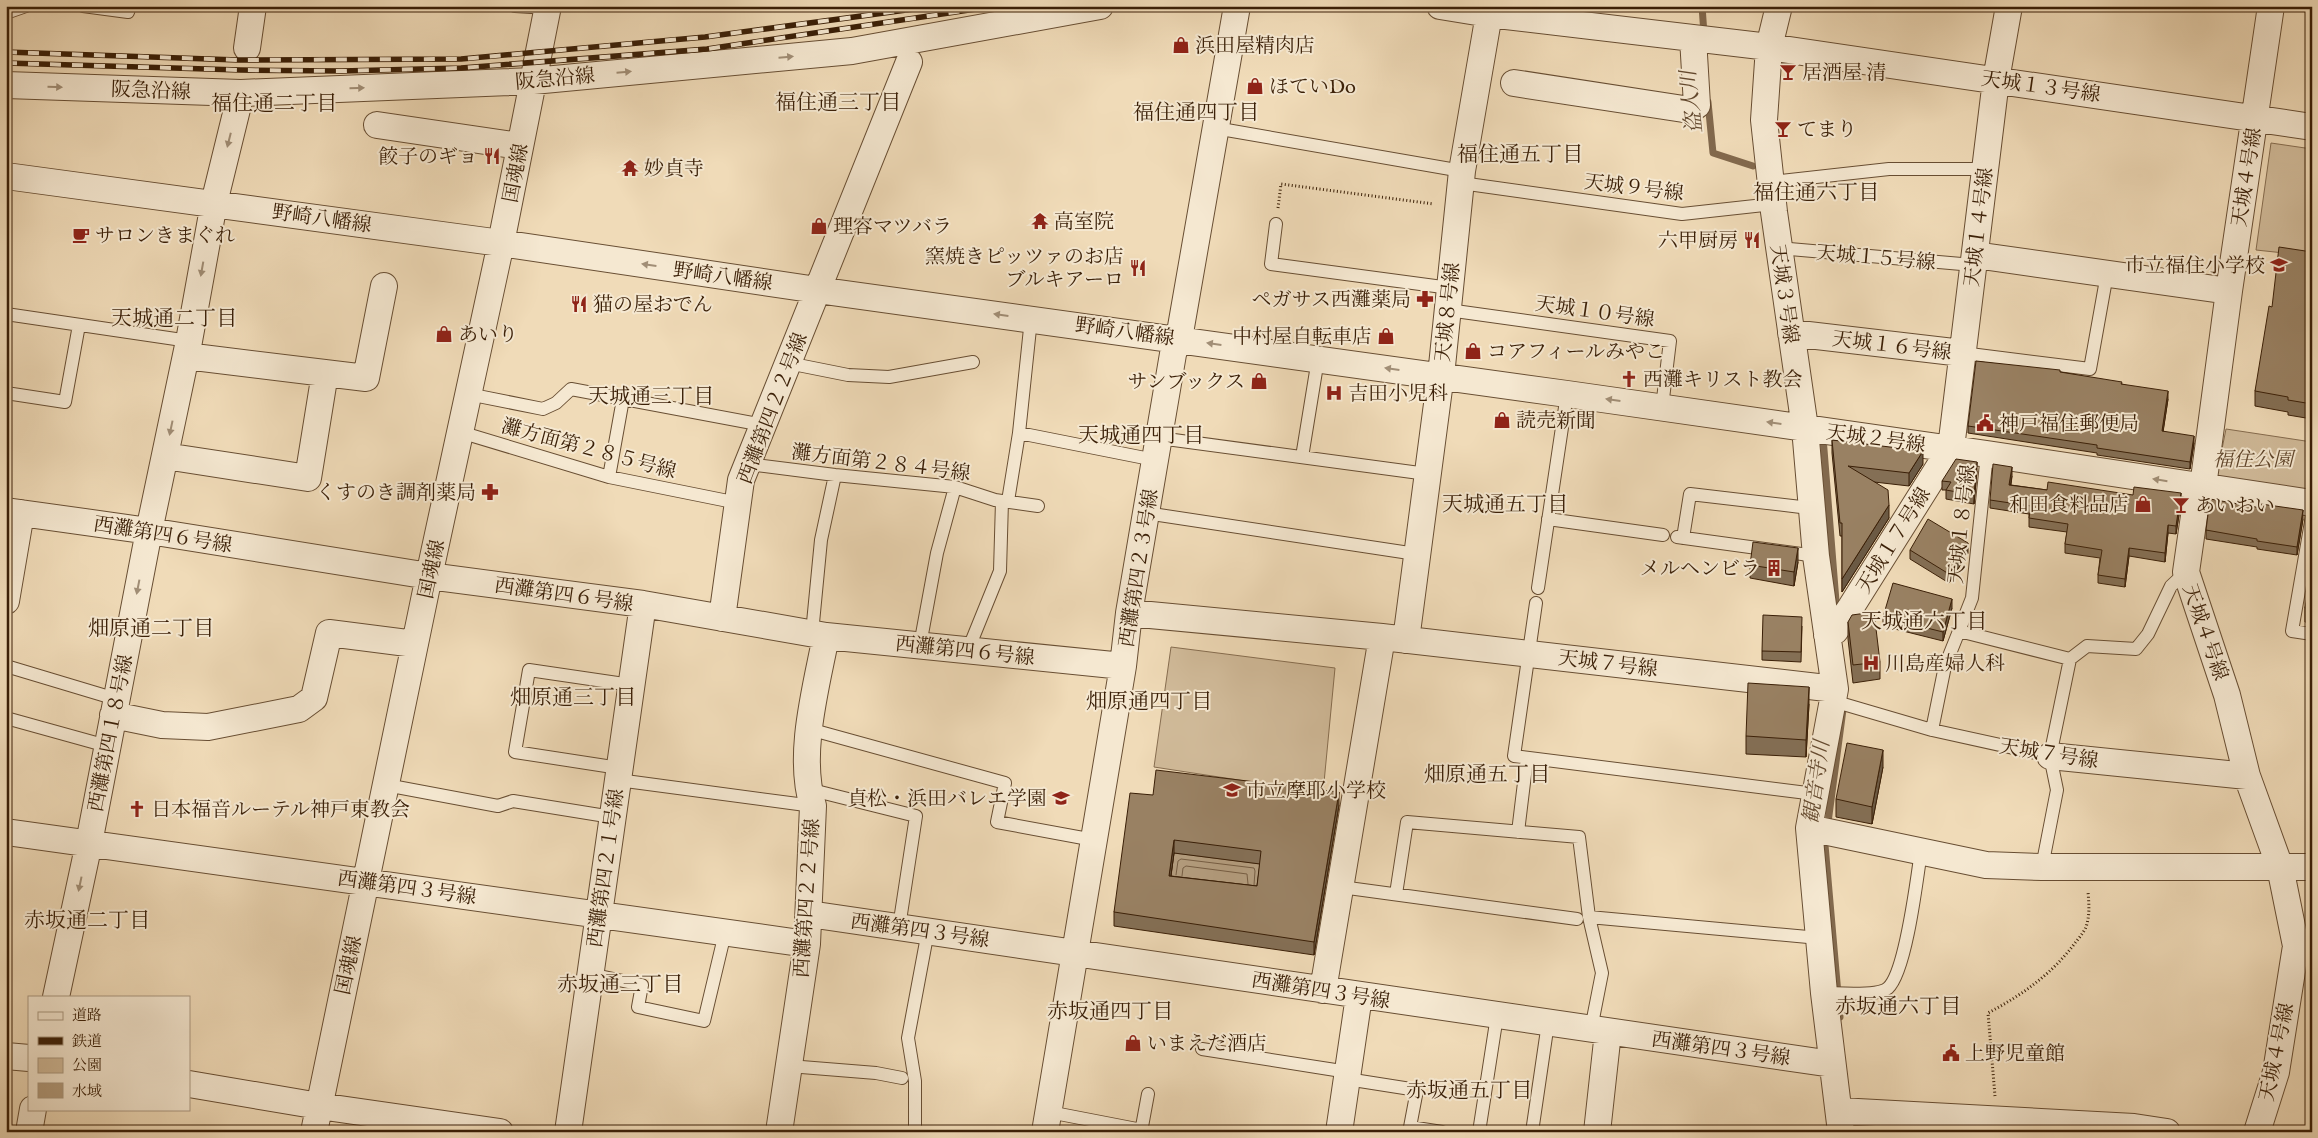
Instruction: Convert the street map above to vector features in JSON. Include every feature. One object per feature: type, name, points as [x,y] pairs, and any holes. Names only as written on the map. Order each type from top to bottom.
[{"type":"street","points":[[247,48],[253,6]]},
{"type":"street","name":"阪急沿線","points":[[6,85],[241,93],[534,81],[852,51],[1059,15],[1100,6]]},
{"type":"street","name":"西灘第四２３号線","points":[[1047,1122],[1123,666],[1129,613],[1237,6]]},
{"type":"street","name":"天城１３号線","points":[[1440,6],[1489,14],[1769,47],[2312,127]]},
{"type":"street","name":"天城３号線","points":[[1779,6],[1769,47],[1764,120],[1778,248],[1805,428],[1816,556],[1831,633],[1841,700],[1815,794],[1820,830],[1819,938],[1832,1064],[1846,1116]]},
{"type":"street","name":"天城１４号線","points":[[1951,448],[1996,80],[2009,6]]},
{"type":"street","name":"天城４号線","points":[[2257,1132],[2276,1072],[2304,946],[2280,867],[2247,776],[2227,695],[2186,572],[2197,494],[2203,486],[2229,291],[2271,6]]},
{"type":"street","name":"国魂線","points":[[314,1132],[429,576],[501,243],[548,7]]},
{"type":"street","name":"天城８号線","points":[[1323,990],[1341,887],[1394,639],[1416,554],[1440,376],[1461,187],[1489,14]]},
{"type":"street","points":[[1514,83],[1690,110],[1697,105],[1702,39]]},
{"type":"street","name":"西灘第四２２号線","points":[[722,618],[741,480],[909,62]]},
{"type":"street","name":"西灘第四１８号線","points":[[56,996],[89,843],[164,456],[188,348],[214,203],[241,93]]},
{"type":"street","points":[[376,125],[520,146]]},
{"type":"street","name":"野崎八幡線","points":[[6,176],[501,243],[817,290],[1178,338],[1440,376]]},
{"type":"street","name":"天城１５号線","points":[[1974,260],[2107,274],[2229,291]]},
{"type":"street","points":[[188,348],[325,373],[366,378],[384,286]]},
{"type":"street","name":"天城１６号線","points":[[1791,333],[1962,354]]},
{"type":"street","points":[[164,456],[308,478],[325,373]]},
{"type":"street","name":"天城２号線","points":[[1440,376],[1951,448],[2312,503]]},
{"type":"street","name":"天城１７号線","points":[[1831,633],[1951,448]]},
{"type":"street","points":[[8,585],[14,512]]},
{"type":"street","name":"西灘第四６号線","points":[[14,512],[149,531],[429,576],[643,604],[819,634],[1123,666]]},
{"type":"street","name":"西灘第四２１号線","points":[[568,1132],[643,604]]},
{"type":"street","points":[[1129,613],[1394,639]]},
{"type":"street","points":[[115,707],[162,726],[208,727],[299,708],[314,698],[329,633],[415,644]]},
{"type":"street","name":"西灘第四２２号線","points":[[779,1132],[807,944],[809,914],[809,728],[819,634]]},
{"type":"street","name":"天城７号線","points":[[1394,639],[1528,654],[1841,700]]},
{"type":"street","name":"天城７号線","points":[[2050,756],[2247,776]]},
{"type":"street","points":[[1820,830],[1986,864],[2042,868],[2312,866]]},
{"type":"street","name":"西灘第四３号線","points":[[6,832],[807,944]]},
{"type":"street","name":"西灘第四３号線","points":[[809,914],[1832,1064]]},
{"type":"street","points":[[1339,1132],[1359,996]]},
{"type":"street","points":[[1598,1132],[1600,1030]]},
{"type":"street","points":[[6,1056],[28,1058]]},
{"type":"street","points":[[190,1084],[319,1106],[500,1132]]},
{"type":"street","points":[[29,1132],[33,1110]]},
{"type":"street","points":[[1846,1116],[1996,1119],[2134,1127],[2167,1132]]},
{"type":"lane","points":[[6,13],[26,6]]},
{"type":"lane","points":[[83,6],[128,12],[130,6]]},
{"type":"lane","points":[[515,6],[548,7]]},
{"type":"lane","name":"天城９号線","points":[[1214,128],[1461,187],[1682,214],[1889,169],[1985,169]]},
{"type":"lane","points":[[1276,224],[1271,264],[1449,299]]},
{"type":"lane","name":"天城１５号線","points":[[1778,248],[1974,260]]},
{"type":"lane","points":[[1962,354],[2090,369],[2107,274]]},
{"type":"lane","name":"天城１０号線","points":[[1449,299],[1670,341],[1662,407]]},
{"type":"lane","points":[[6,314],[79,325],[188,348]]},
{"type":"lane","points":[[968,650],[1000,571],[1005,501],[1018,433],[1031,319]]},
{"type":"lane","points":[[6,393],[65,402],[79,325]]},
{"type":"lane","points":[[1302,457],[1318,359]]},
{"type":"lane","points":[[788,363],[848,375],[889,377],[973,362]]},
{"type":"lane","points":[[468,394],[543,409],[556,403],[571,389],[763,424]]},
{"type":"lane","points":[[1538,588],[1567,394]]},
{"type":"lane","points":[[609,477],[624,399]]},
{"type":"lane","name":"灘方面第２８５号線","points":[[460,432],[609,477],[738,503]]},
{"type":"lane","points":[[1018,433],[1157,449],[1302,457],[1427,474]]},
{"type":"lane","name":"天城１８号線","points":[[1932,730],[1944,666],[1972,598],[1987,454]]},
{"type":"lane","name":"灘方面第２８４号線","points":[[748,464],[835,476],[955,487],[1005,501],[1038,506]]},
{"type":"lane","points":[[819,634],[821,540],[835,476]]},
{"type":"lane","points":[[920,645],[936,553],[955,487]]},
{"type":"lane","points":[[1802,507],[1690,494],[1680,537],[1816,556]]},
{"type":"lane","points":[[1146,514],[1416,554]]},
{"type":"lane","points":[[2312,516],[2292,631],[2312,634]]},
{"type":"lane","points":[[1548,519],[1663,535]]},
{"type":"lane","points":[[2042,868],[2057,790],[2050,756],[2070,659],[2087,646],[2136,649],[2148,634],[2171,586],[2186,572]]},
{"type":"lane","points":[[1536,603],[1514,756],[1815,794]]},
{"type":"lane","points":[[1958,631],[2070,659]]},
{"type":"lane","points":[[6,666],[115,707]]},
{"type":"lane","points":[[631,685],[529,670],[515,752],[618,774],[810,798],[916,816],[899,927]]},
{"type":"lane","name":"天城７号線","points":[[1841,700],[1932,730],[2050,756]]},
{"type":"lane","points":[[6,718],[107,746]]},
{"type":"lane","points":[[809,728],[1005,783],[997,822],[1094,840]]},
{"type":"lane","points":[[1518,832],[1527,758]]},
{"type":"lane","points":[[386,785],[498,806],[513,801],[612,816]]},
{"type":"lane","points":[[1396,894],[1407,822],[1579,837],[1583,918],[1602,972],[1600,1030]]},
{"type":"lane","points":[[1825,993],[1878,993],[1888,988],[1901,965],[1921,851]]},
{"type":"lane","points":[[1341,887],[1583,918],[1819,938]]},
{"type":"lane","points":[[915,1132],[915,1081],[908,1038],[928,931]]},
{"type":"lane","points":[[590,974],[642,984],[638,1007],[704,1021],[726,933]]},
{"type":"lane","points":[[1479,1132],[1497,1016]]},
{"type":"lane","points":[[1532,1132],[1548,1023]]},
{"type":"lane","points":[[1202,1049],[1347,1075],[1417,1090],[1410,1127],[1442,1132]]},
{"type":"lane","points":[[788,1066],[876,1073],[902,1078]]},
{"type":"lane","points":[[1047,1122],[1141,1131],[1148,1094]]},
{"type":"path","points":[[1276,224],[1281,184],[1461,187]]},
{"type":"path","points":[[1996,1119],[1988,1013],[2018,998],[2042,979],[2069,952],[2086,928],[2089,912],[2084,867]]},
{"type":"green space","points":[[2271,143],[2312,149],[2312,256],[2256,250]]},
{"type":"green space","name":"福住公園","points":[[2226,429],[2312,442],[2312,493],[2216,479]]},
{"type":"green space","points":[[1171,647],[1335,668],[1323,793],[1154,767]]},
{"type":"water","points":[[1174,853],[1261,864],[1257,900],[1169,889]]},
{"type":"building","points":[[2279,247],[2312,252],[2312,404],[2255,391],[2269,306],[2272,307]]},
{"type":"building","points":[[1976,361],[2060,370],[2060,372],[2122,382],[2121,384],[2168,391],[2162,431],[2194,436],[2190,462],[2097,448],[2097,445],[1968,426]]},
{"type":"building","points":[[1832,440],[1923,451],[1909,473],[1848,466],[1888,490],[1889,505],[1842,579],[1842,523],[1840,523]]},
{"type":"building","points":[[1956,459],[1977,462],[1974,495],[1946,490],[1951,482],[1942,481]]},
{"type":"building","points":[[1993,464],[2012,467],[2009,485],[2047,490],[2048,482],[2133,495],[2134,487],[2181,493],[2176,526],[2168,525],[2165,553],[2129,548],[2125,579],[2098,575],[2102,550],[2065,544],[2068,524],[2029,518],[2031,506],[1990,500]]},
{"type":"building","points":[[2210,499],[2261,508],[2261,504],[2303,510],[2297,547],[2206,530]]},
{"type":"building","points":[[1928,519],[1968,543],[1949,574],[1910,550]]},
{"type":"building","points":[[1753,542],[1798,548],[1794,572],[1750,565]]},
{"type":"building","points":[[2310,580],[2312,580],[2312,609],[2305,608]]},
{"type":"building","points":[[1893,583],[1952,599],[1943,632],[1883,617]]},
{"type":"building","points":[[1874,612],[1880,662],[1853,665],[1848,622],[1852,615]]},
{"type":"building","points":[[1763,615],[1802,617],[1801,652],[1762,651]]},
{"type":"building","points":[[1748,683],[1809,687],[1806,740],[1746,736]]},
{"type":"building","points":[[1847,743],[1883,750],[1872,807],[1836,799]]},
{"type":"building","points":[[1156,770],[1339,792],[1314,942],[1114,912],[1130,793],[1153,795]],"holes":[[[1174,840],[1261,851],[1257,886],[1169,876]]]},
{"type":"waterway","name":"盗人川","points":[[1702,6],[1704,34]]},
{"type":"waterway","name":"盗人川","points":[[1708,102],[1713,153],[1753,166]]},
{"type":"waterway","name":"観音寺川","points":[[1823,437],[1837,614]]},
{"type":"waterway","name":"観音寺川","points":[[1840,1017],[1825,845],[1844,702]]},
{"type":"railway","points":[[6,52],[238,60],[461,59],[705,37],[936,6]]},
{"type":"railway","points":[[6,63],[240,70],[342,71],[461,68],[707,49],[996,6]]},
{"type":"place","name":"浜田屋精肉店","points":[[1181,45]]},
{"type":"place","name":"居酒屋 清","points":[[1788,72]]},
{"type":"place","name":"ほていDo","points":[[1255,86]]},
{"type":"place","name":"てまり","points":[[1783,129]]},
{"type":"place","name":"餃子のギョ","points":[[492,156]]},
{"type":"place","name":"妙貞寺","points":[[630,168]]},
{"type":"place","name":"高室院","points":[[1040,221]]},
{"type":"place","name":"理容マツバラ","points":[[819,226]]},
{"type":"place","name":"サロンきまぐれ","points":[[81,235]]},
{"type":"place","name":"六甲厨房","points":[[1752,240]]},
{"type":"place","name":"市立福住小学校","points":[[2279,265]]},
{"type":"place","name":"窯焼きピッツァのお店 ブルキアーロ","points":[[1138,268]]},
{"type":"place","name":"ペガサス西灘薬局","points":[[1425,299]]},
{"type":"place","name":"猫の屋おでん","points":[[579,304]]},
{"type":"place","name":"あいり","points":[[444,334]]},
{"type":"place","name":"中村屋自転車店","points":[[1386,336]]},
{"type":"place","name":"コアフィールみやこ","points":[[1473,351]]},
{"type":"place","name":"西灘キリスト教会","points":[[1629,379]]},
{"type":"place","name":"サンブックス","points":[[1259,381]]},
{"type":"place","name":"吉田小児科","points":[[1334,393]]},
{"type":"place","name":"読売新聞","points":[[1502,420]]},
{"type":"place","name":"神戸福住郵便局","points":[[1985,423]]},
{"type":"place","name":"くすのき調剤薬局","points":[[490,492]]},
{"type":"place","name":"和田食料品店","points":[[2143,504]]},
{"type":"place","name":"あいおい","points":[[2181,505]]},
{"type":"place","name":"メルヘンビラ","points":[[1774,568]]},
{"type":"place","name":"川島産婦人科","points":[[1871,663]]},
{"type":"place","name":"市立摩耶小学校","points":[[1232,790]]},
{"type":"place","name":"貞松・浜田バレエ学園","points":[[1061,798]]},
{"type":"place","name":"日本福音ルーテル神戸東教会","points":[[137,809]]},
{"type":"place","name":"いまえだ酒店","points":[[1133,1043]]},
{"type":"place","name":"上野児童館","points":[[1951,1053]]},
{"type":"district","name":"福住通三丁目","points":[[838,102]]},
{"type":"district","name":"福住通二丁目","points":[[274,103]]},
{"type":"district","name":"福住通四丁目","points":[[1196,112]]},
{"type":"district","name":"福住通五丁目","points":[[1520,154]]},
{"type":"district","name":"福住通六丁目","points":[[1816,192]]},
{"type":"district","name":"天城通二丁目","points":[[174,318]]},
{"type":"district","name":"天城通三丁目","points":[[651,396]]},
{"type":"district","name":"天城通四丁目","points":[[1141,435]]},
{"type":"district","name":"天城通五丁目","points":[[1505,504]]},
{"type":"district","name":"天城通六丁目","points":[[1924,621]]},
{"type":"district","name":"畑原通二丁目","points":[[151,628]]},
{"type":"district","name":"畑原通三丁目","points":[[573,697]]},
{"type":"district","name":"畑原通四丁目","points":[[1149,701]]},
{"type":"district","name":"畑原通五丁目","points":[[1487,774]]},
{"type":"district","name":"赤坂通二丁目","points":[[87,920]]},
{"type":"district","name":"赤坂通三丁目","points":[[620,984]]},
{"type":"district","name":"赤坂通六丁目","points":[[1898,1006]]},
{"type":"district","name":"赤坂通四丁目","points":[[1110,1011]]},
{"type":"district","name":"赤坂通五丁目","points":[[1469,1090]]}]
